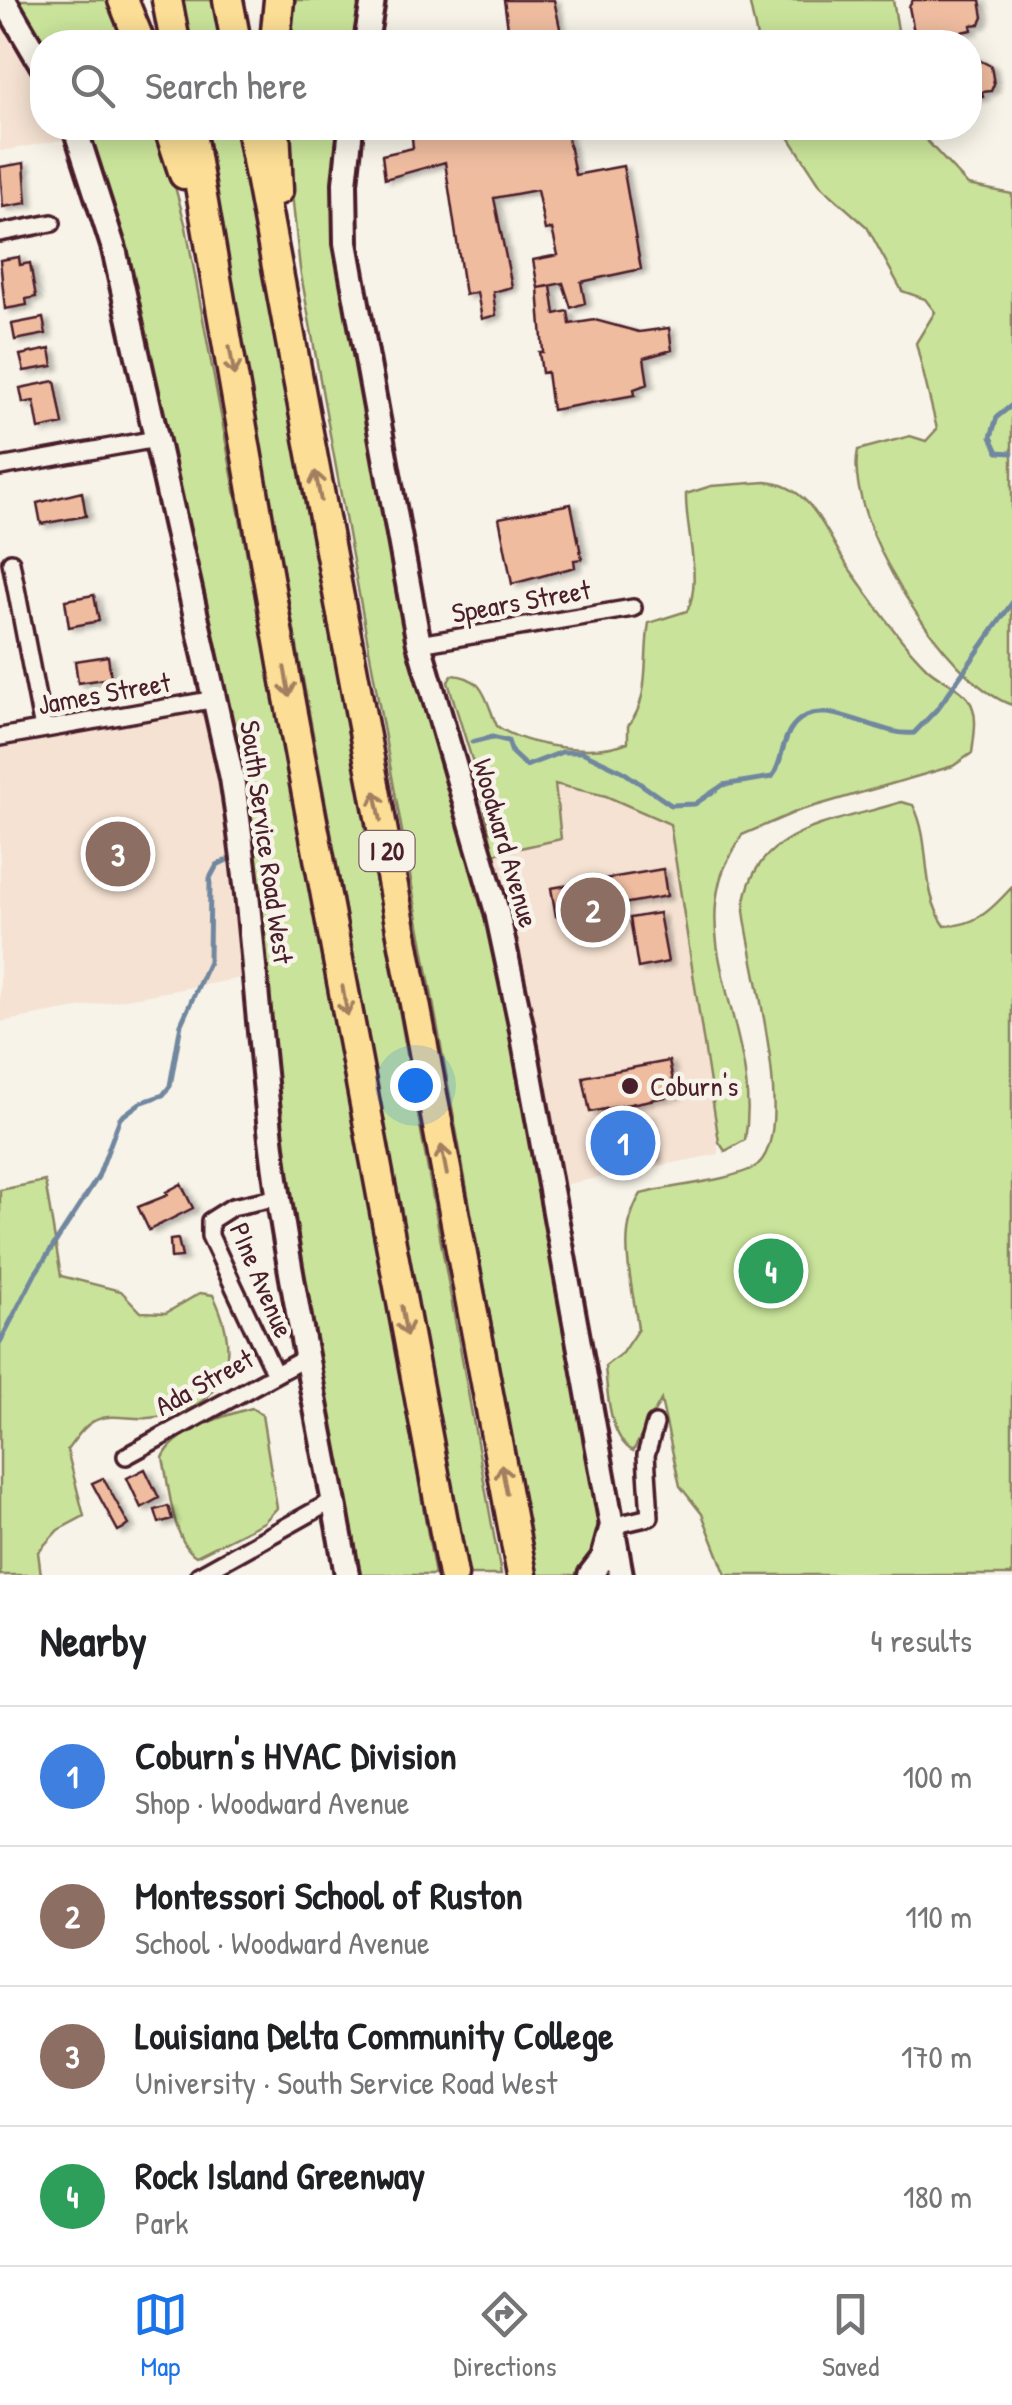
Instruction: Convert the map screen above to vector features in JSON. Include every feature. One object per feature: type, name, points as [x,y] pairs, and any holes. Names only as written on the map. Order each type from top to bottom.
[{"type":"highway","points":[[123,0],[135,30]]},
{"type":"highway","points":[[167,0],[172,30]]},
{"type":"highway","points":[[228,0],[234,30]]},
{"type":"highway","points":[[276,30],[279,0]]},
{"type":"highway","points":[[173,140],[222,302]]},
{"type":"highway","name":"I 20","points":[[192,140],[294,726],[453,1575]]},
{"type":"highway","name":"I 20","points":[[254,140],[522,1575]]},
{"type":"highway","points":[[276,140],[293,351]]},
{"type":"main road","points":[[4,0],[30,44]]},
{"type":"main road","points":[[368,30],[373,0]]},
{"type":"main road","name":"South Service Road West","points":[[79,140],[114,250],[216,699],[245,858],[263,1079],[279,1197],[348,1575]]},
{"type":"main road","name":"Woodward Avenue","points":[[350,140],[345,183],[346,243],[419,644],[497,912],[621,1575]]},
{"type":"main road","points":[[590,1575],[603,1558],[612,1526]]},
{"type":"street","points":[[0,233],[52,224]]},
{"type":"street","points":[[0,467],[156,439]]},
{"type":"street","points":[[11,562],[44,729]]},
{"type":"street","name":"Spears Street","points":[[419,644],[632,608]]},
{"type":"street","name":"James Street","points":[[0,736],[216,699]]},
{"type":"street","name":"PIne Avenue","points":[[274,1372],[210,1236],[210,1221],[232,1207],[279,1197]]},
{"type":"street","name":"Ada Street","points":[[126,1456],[309,1356]]},
{"type":"street","points":[[612,1526],[650,1517],[646,1455],[655,1424]]},
{"type":"street","points":[[200,1575],[334,1500]]},
{"type":"shaded area","points":[[0,7],[30,60],[30,140],[62,140],[0,151]]},
{"type":"shaded area","points":[[194,710],[207,717],[216,734],[247,977],[0,1022],[0,744]]},
{"type":"shaded area","points":[[554,784],[606,796],[670,824],[719,1154],[557,1186],[487,855],[560,839]]},
{"type":"green space","points":[[14,0],[109,0],[122,30],[32,30]]},
{"type":"green space","points":[[179,0],[217,0],[223,30],[185,30]]},
{"type":"green space","points":[[288,0],[367,0],[361,30],[287,30]]},
{"type":"green space","points":[[749,0],[893,0],[898,30],[755,30]]},
{"type":"green space","points":[[88,140],[162,140],[186,227],[288,776],[330,970],[435,1575],[359,1575],[272,1104],[250,836],[110,197]]},
{"type":"green space","points":[[204,140],[242,140],[501,1575],[467,1575]]},
{"type":"green space","points":[[286,140],[344,140],[338,221],[500,969],[598,1521],[595,1550],[579,1575],[537,1575],[300,269]]},
{"type":"green space","points":[[791,140],[926,140],[968,185],[1012,194],[1012,705],[986,690],[930,632],[882,555],[866,515],[858,480],[858,450],[910,436],[926,441],[937,429],[916,343],[935,312],[925,299],[902,291],[867,227],[821,186]]},
{"type":"green space","points":[[766,482],[782,485],[807,502],[851,571],[906,645],[927,668],[969,700],[975,726],[972,753],[953,766],[798,811],[742,835],[721,879],[715,915],[717,946],[739,1041],[748,1106],[745,1140],[725,1151],[719,1142],[670,824],[606,796],[555,784],[561,839],[493,854],[481,789],[448,682],[452,675],[478,685],[497,726],[525,739],[579,749],[628,742],[628,726],[643,690],[649,623],[687,611],[692,599],[686,494],[711,486]]},
{"type":"green space","points":[[901,802],[913,805],[919,820],[932,897],[945,926],[975,919],[1012,887],[1012,1575],[726,1575],[702,1514],[680,1486],[661,1400],[633,1451],[614,1425],[605,1366],[622,1353],[638,1329],[628,1260],[629,1226],[641,1194],[741,1173],[753,1168],[767,1151],[773,1124],[773,1088],[744,910],[750,882],[762,861],[779,845],[801,833]]},
{"type":"green space","points":[[45,1181],[61,1276],[121,1291],[141,1312],[166,1313],[200,1293],[213,1295],[227,1340],[226,1360],[211,1393],[195,1405],[174,1414],[108,1417],[86,1426],[67,1450],[84,1516],[58,1530],[38,1552],[41,1575],[0,1575],[0,1190]]},
{"type":"green space","points":[[252,1408],[262,1415],[277,1508],[264,1522],[196,1556],[188,1549],[177,1525],[163,1458],[189,1432]]},
{"type":"building","points":[[504,0],[554,0],[560,30],[508,30]]},
{"type":"building","points":[[913,0],[980,0],[983,17],[980,24],[971,25],[972,30],[914,30],[909,7]]},
{"type":"building","points":[[982,62],[991,66],[991,91],[982,92]]},
{"type":"building","points":[[412,140],[568,140],[575,175],[623,166],[641,269],[581,282],[585,303],[571,308],[563,283],[538,288],[533,260],[558,255],[552,229],[545,230],[537,190],[494,198],[512,287],[493,292],[496,315],[482,319],[477,292],[465,295],[445,162],[385,179],[382,155],[413,148]]},
{"type":"building","points":[[24,163],[27,203],[3,207],[0,167]]},
{"type":"building","points":[[19,257],[20,265],[30,263],[36,297],[26,299],[27,305],[5,309],[0,260]]},
{"type":"building","points":[[551,286],[555,314],[568,311],[570,324],[595,320],[639,332],[669,328],[672,350],[644,358],[648,384],[634,389],[635,395],[552,410],[547,372],[542,373],[539,352],[543,352],[538,288]]},
{"type":"building","points":[[43,318],[46,334],[15,340],[12,324]]},
{"type":"building","points":[[50,349],[53,366],[24,371],[20,355]]},
{"type":"building","points":[[55,381],[63,424],[39,429],[34,401],[23,403],[20,388]]},
{"type":"building","points":[[82,492],[86,516],[41,524],[37,503]]},
{"type":"building","points":[[571,504],[582,559],[574,560],[575,567],[512,584],[499,518]]},
{"type":"building","points":[[94,595],[99,621],[69,627],[65,600]]},
{"type":"building","points":[[108,656],[111,678],[78,683],[75,661]]},
{"type":"building","points":[[663,869],[667,896],[556,916],[551,888]]},
{"type":"building","points":[[659,913],[668,962],[638,968],[630,918]]},
{"type":"building","name":"Coburn's","points":[[669,1061],[676,1095],[590,1112],[583,1077]]},
{"type":"building","points":[[648,1117],[656,1158],[598,1169],[591,1128]]},
{"type":"building","points":[[181,1184],[193,1208],[149,1230],[138,1207],[168,1195],[166,1192]]},
{"type":"building","points":[[178,1239],[182,1257],[171,1258],[170,1240]]},
{"type":"building","points":[[145,1469],[159,1498],[141,1508],[127,1478]]},
{"type":"building","points":[[103,1478],[129,1525],[118,1531],[92,1483]]},
{"type":"building","points":[[168,1506],[172,1519],[159,1523],[155,1510]]},
{"type":"waterway","points":[[1012,405],[997,417],[991,437],[998,452],[1012,453]]},
{"type":"waterway","points":[[472,742],[492,737],[508,741],[512,753],[526,766],[562,752],[582,752],[622,771],[671,805],[695,804],[723,785],[772,777],[789,732],[805,716],[834,714],[900,733],[914,733],[938,708],[1012,603]]},
{"type":"waterway","points":[[0,1342],[35,1274],[98,1177],[120,1118],[140,1103],[163,1095],[170,1086],[181,1024],[209,962],[210,878],[217,865],[229,859]]},
{"type":"place","name":"Louisiana Delta Community College","points":[[118,854]]},
{"type":"place","name":"Montessori School of Ruston","points":[[593,910]]},
{"type":"place","name":"Coburn's","points":[[630,1086]]},
{"type":"place","name":"Coburn's HVAC Division","points":[[623,1143]]},
{"type":"place","name":"Rock Island Greenway","points":[[771,1271]]}]
